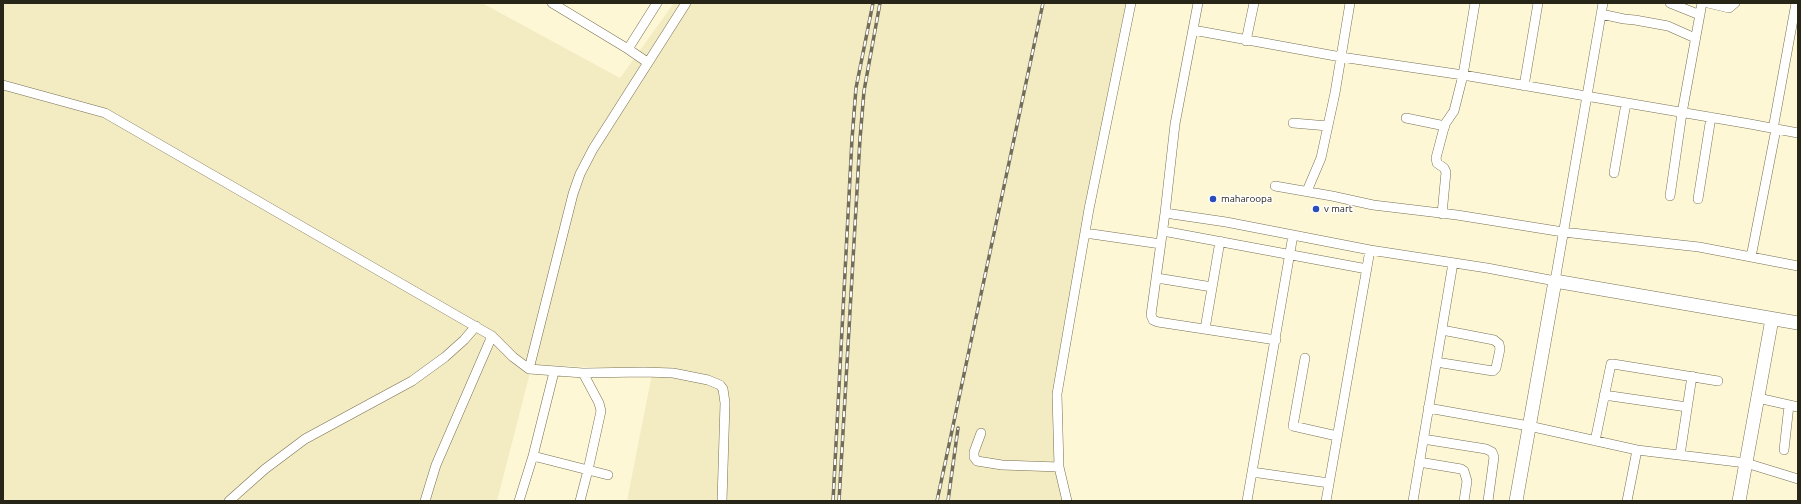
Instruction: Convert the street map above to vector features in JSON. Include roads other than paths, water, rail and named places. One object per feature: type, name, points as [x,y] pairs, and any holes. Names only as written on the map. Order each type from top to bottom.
[{"type":"street","points":[[552,3],[647,62]]},
{"type":"street","points":[[628,49],[657,3]]},
{"type":"street","points":[[529,369],[573,194],[580,174],[647,62],[686,3]]},
{"type":"street","points":[[1067,501],[1058,467],[1057,394],[1107,112],[1131,3]]},
{"type":"street","points":[[1198,3],[1175,124],[1157,278],[1151,315],[1152,320],[1276,340]]},
{"type":"street","points":[[1246,40],[1254,3]]},
{"type":"street","points":[[1307,191],[1321,158],[1350,3]]},
{"type":"street","points":[[1442,214],[1446,172],[1436,160],[1445,126],[1454,111],[1463,75],[1475,3]]},
{"type":"street","points":[[1524,86],[1538,3]]},
{"type":"street","points":[[1516,501],[1603,3]]},
{"type":"street","points":[[1670,3],[1700,15]]},
{"type":"street","points":[[1670,196],[1682,113],[1702,3]]},
{"type":"street","points":[[1708,3],[1729,8],[1734,3]]},
{"type":"street","points":[[1751,257],[1775,129],[1796,3]]},
{"type":"street","points":[[1602,14],[1668,26],[1695,38]]},
{"type":"street","points":[[1193,30],[1341,57],[1463,75],[1711,117],[1798,134]]},
{"type":"street","points":[[3,85],[105,113],[476,326],[492,336],[513,357],[529,369],[583,373],[673,373],[708,380],[720,385],[723,389],[725,403],[722,501]]},
{"type":"street","points":[[1614,173],[1626,103]]},
{"type":"street","points":[[1698,199],[1711,117]]},
{"type":"street","points":[[1406,118],[1445,126]]},
{"type":"street","points":[[1293,123],[1328,126]]},
{"type":"street","points":[[1275,186],[1373,205],[1563,232],[1699,247],[1798,266]]},
{"type":"street","points":[[1165,213],[1226,222],[1370,250],[1798,323]]},
{"type":"street","points":[[1163,230],[1367,269]]},
{"type":"street","points":[[1085,233],[1161,244]]},
{"type":"street","points":[[1248,501],[1293,236]]},
{"type":"street","points":[[1205,329],[1220,241]]},
{"type":"street","points":[[1326,501],[1370,250]]},
{"type":"street","points":[[1412,501],[1453,263]]},
{"type":"street","points":[[1157,278],[1212,287]]},
{"type":"street","points":[[1739,501],[1772,318]]},
{"type":"street","points":[[229,501],[266,469],[305,439],[412,381],[445,357],[464,340],[476,326]]},
{"type":"street","points":[[1436,362],[1493,370],[1496,368],[1500,349],[1499,344],[1494,340],[1442,330]]},
{"type":"street","points":[[425,501],[436,465],[492,336]]},
{"type":"street","points":[[1305,358],[1293,426],[1337,436]]},
{"type":"street","points":[[1595,441],[1609,366],[1613,364],[1718,381]]},
{"type":"street","points":[[520,501],[554,372]]},
{"type":"street","points":[[580,501],[601,411],[599,403],[583,373]]},
{"type":"street","points":[[1680,455],[1692,376]]},
{"type":"street","points":[[1604,395],[1687,407]]},
{"type":"street","points":[[1758,398],[1794,406],[1784,450]]},
{"type":"street","points":[[1428,408],[1529,426],[1636,450],[1746,463],[1798,479]]},
{"type":"street","points":[[981,433],[974,452],[974,457],[977,461],[1002,465],[1058,467]]},
{"type":"street","points":[[1423,439],[1486,449],[1492,452],[1494,457],[1488,501]]},
{"type":"street","points":[[1627,501],[1636,450]]},
{"type":"street","points":[[533,456],[608,475]]},
{"type":"street","points":[[1419,462],[1464,471],[1467,481],[1464,501]]},
{"type":"street","points":[[1252,472],[1329,483]]},
{"type":"railway","points":[[833,501],[856,88],[873,3]]},
{"type":"railway","points":[[839,501],[860,139],[864,91],[880,3]]},
{"type":"railway","points":[[937,501],[1043,3]]},
{"type":"railway","points":[[948,501],[958,428]]},
{"type":"place","name":"maharoopa","points":[[1213,199]]},
{"type":"place","name":"v mart","points":[[1316,209]]}]
